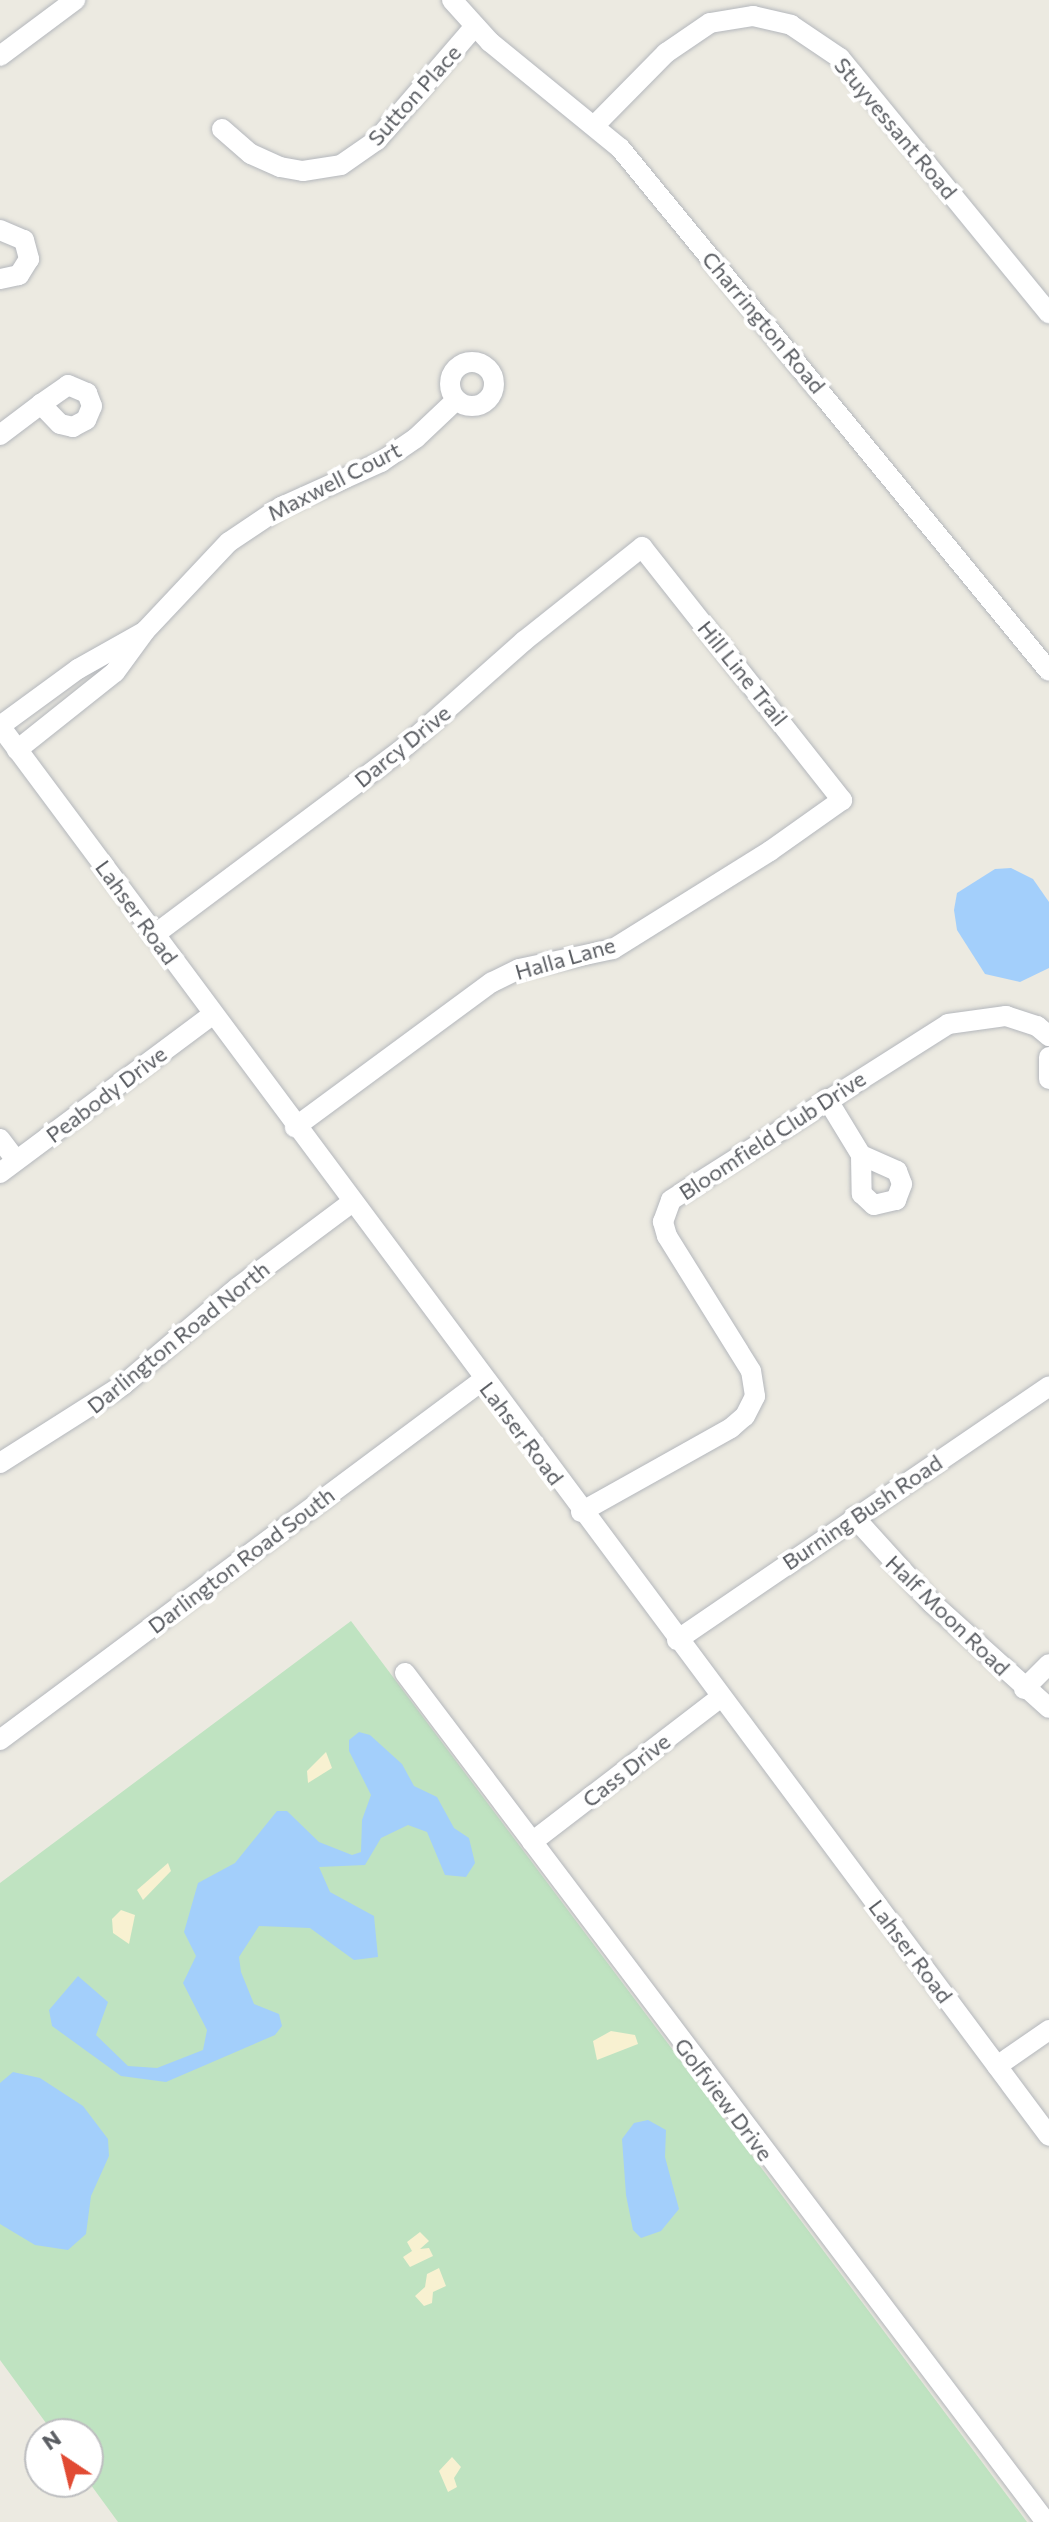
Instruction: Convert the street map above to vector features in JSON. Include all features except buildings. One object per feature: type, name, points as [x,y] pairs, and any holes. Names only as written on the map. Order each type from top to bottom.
[{"type":"street","points":[[0,56],[75,0]]},
{"type":"street","name":"Charrington Road","points":[[452,0],[475,26],[596,124],[1049,671]]},
{"type":"street","name":"Stuyvessant Road","points":[[596,124],[666,53],[710,23],[753,16],[791,25],[840,58],[1049,313]]},
{"type":"street","name":"Sutton Place","points":[[222,129],[251,154],[280,167],[303,171],[341,165],[377,140],[475,26]]},
{"type":"street","points":[[0,230],[24,240],[29,259],[19,275],[0,279]]},
{"type":"street","name":"Maxwell Court","points":[[17,750],[115,672],[145,631],[212,557],[244,530],[295,500],[390,456],[456,400]]},
{"type":"street","points":[[0,435],[41,404]]},
{"type":"street","name":"Hill Line Trail","points":[[642,547],[842,800]]},
{"type":"street","name":"Darcy Drive","points":[[154,935],[400,751],[524,641],[642,547]]},
{"type":"street","name":"Maxwell Court","points":[[0,726],[78,669],[145,631]]},
{"type":"street","name":"Lahser Road","points":[[0,726],[351,1203],[1049,2136]]},
{"type":"street","name":"Halla Lane","points":[[295,1127],[492,982],[519,969],[613,949],[770,851],[842,800]]},
{"type":"street","name":"Peabody Drive","points":[[8,1166],[212,1015]]},
{"type":"street","name":"Bloomfield Club Drive","points":[[581,1512],[714,1439],[752,1407],[757,1385],[751,1371],[667,1236],[665,1211],[680,1194],[931,1032],[963,1019],[1006,1016],[1037,1026],[1049,1036]]},
{"type":"street","points":[[1049,1057],[1049,1079]]},
{"type":"street","points":[[827,1099],[861,1155]]},
{"type":"street","points":[[0,1139],[8,1166]]},
{"type":"street","name":"Darlington Road North","points":[[0,1463],[112,1393],[237,1288],[351,1203]]},
{"type":"street","name":"Darlington Road South","points":[[0,1740],[483,1380]]},
{"type":"street","name":"Burning Bush Road","points":[[677,1640],[1049,1386]]},
{"type":"street","name":"Half Moon Road","points":[[854,1517],[932,1603],[1024,1689],[1049,1708]]},
{"type":"street","points":[[1024,1689],[1049,1664]]},
{"type":"street","name":"Golfview Drive","points":[[405,1673],[1046,2522]]},
{"type":"street","name":"Cass Drive","points":[[532,1842],[720,1698]]},
{"type":"street","points":[[997,2066],[1049,2030]]},
{"type":"green space","points":[[351,1621],[1027,2522],[118,2522],[100,2498],[104,2498],[104,2418],[42,2418],[0,2360],[0,1883]]},
{"type":"sand","points":[[326,1752],[332,1768],[308,1783],[307,1771]]},
{"type":"sand","points":[[168,1863],[171,1871],[143,1900],[137,1890]]},
{"type":"sand","points":[[121,1910],[135,1915],[129,1944],[113,1933],[112,1919]]},
{"type":"sand","points":[[611,2031],[635,2035],[638,2044],[597,2060],[593,2041]]},
{"type":"sand","points":[[420,2232],[429,2241],[420,2249],[429,2248],[433,2256],[410,2267],[403,2257],[412,2251],[407,2242]]},
{"type":"sand","points":[[439,2268],[446,2286],[433,2292],[432,2303],[424,2306],[415,2296],[425,2287],[427,2274]]},
{"type":"sand","points":[[452,2457],[461,2467],[454,2478],[457,2487],[448,2492],[439,2471]]},
{"type":"water","points":[[1011,868],[1033,879],[1049,902],[1049,968],[1020,982],[985,974],[957,930],[954,910],[957,893],[995,869]]},
{"type":"water","points":[[359,1732],[370,1735],[402,1764],[414,1786],[437,1797],[454,1828],[469,1838],[475,1863],[466,1877],[445,1875],[427,1832],[408,1825],[381,1838],[365,1865],[319,1867],[330,1892],[374,1916],[378,1957],[354,1960],[310,1928],[259,1926],[239,1957],[241,1972],[254,2004],[279,2014],[282,2026],[275,2035],[166,2082],[121,2076],[52,2026],[49,2010],[78,1976],[108,2002],[96,2035],[128,2066],[157,2068],[203,2050],[207,2030],[183,1983],[196,1956],[184,1932],[198,1883],[235,1863],[277,1811],[287,1811],[319,1842],[352,1855],[361,1852],[362,1820],[371,1795],[349,1751],[349,1740]]},
{"type":"water","points":[[13,2072],[40,2078],[83,2106],[108,2139],[109,2156],[91,2196],[86,2234],[68,2250],[35,2245],[0,2224],[0,2083]]},
{"type":"water","points":[[648,2120],[666,2130],[665,2157],[679,2209],[661,2231],[641,2238],[633,2230],[626,2195],[622,2139],[634,2123]]}]
